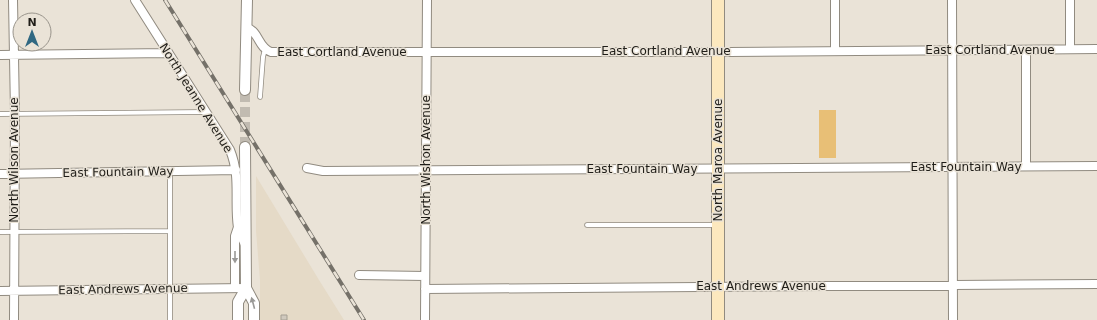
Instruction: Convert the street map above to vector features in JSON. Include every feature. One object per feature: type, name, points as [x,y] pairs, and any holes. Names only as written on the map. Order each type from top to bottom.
[{"type":"main road","name":"North Maroa Avenue","points":[[718,0],[718,320]]},
{"type":"street","name":"North Wilson Avenue","points":[[13,0],[15,113],[13,174],[14,320]]},
{"type":"street","name":"North Jeanne Avenue","points":[[135,0],[230,150],[236,170],[238,227],[246,248]]},
{"type":"street","points":[[245,90],[248,0]]},
{"type":"street","name":"North Wishon Avenue","points":[[425,320],[427,0]]},
{"type":"street","points":[[835,0],[835,50]]},
{"type":"street","points":[[952,0],[953,320]]},
{"type":"street","points":[[1070,0],[1070,49]]},
{"type":"street","name":"East Cortland Avenue","points":[[247,28],[255,32],[265,49],[271,52],[1097,49]]},
{"type":"street","points":[[1026,50],[1026,166]]},
{"type":"street","points":[[0,55],[168,53]]},
{"type":"street","points":[[245,147],[246,288],[254,303],[254,320]]},
{"type":"street","name":"East Fountain Way","points":[[307,168],[323,171],[427,171],[1097,166]]},
{"type":"street","name":"East Fountain Way","points":[[0,174],[236,170]]},
{"type":"street","name":"North Jeanne Avenue","points":[[235,288],[235,236],[238,227]]},
{"type":"street","points":[[359,275],[425,276]]},
{"type":"street","name":"East Andrews Avenue","points":[[425,289],[1097,284]]},
{"type":"street","points":[[238,320],[238,302],[246,288]]},
{"type":"street","name":"East Andrews Avenue","points":[[0,291],[246,288]]},
{"type":"lane","points":[[260,97],[265,49]]},
{"type":"lane","points":[[0,114],[206,112]]},
{"type":"lane","points":[[170,171],[170,320]]},
{"type":"lane","points":[[587,225],[718,225]]},
{"type":"lane","points":[[0,232],[170,231]]},
{"type":"shaded area","points":[[819,110],[836,110],[836,158],[819,158]]},
{"type":"shaded area","points":[[256,176],[344,320],[260,320],[260,280],[256,231]]},
{"type":"building","points":[[281,315],[287,315],[287,320],[281,320]]},
{"type":"tunnel","points":[[245,90],[245,147]]},
{"type":"railway","points":[[165,0],[364,320]]}]
